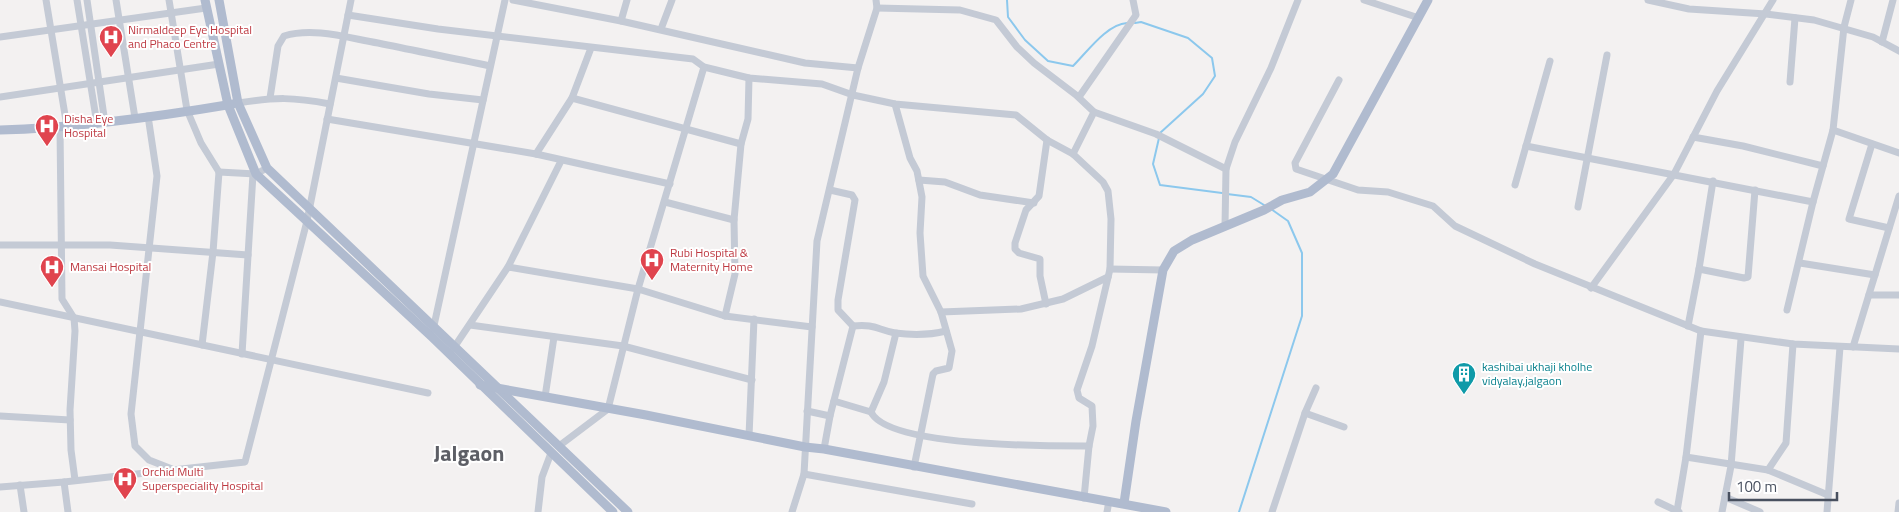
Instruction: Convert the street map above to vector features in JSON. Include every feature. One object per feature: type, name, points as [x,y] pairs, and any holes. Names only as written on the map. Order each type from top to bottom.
[{"type":"main road","points":[[218,0],[238,103],[267,168],[310,206],[452,351],[480,385],[613,512]]},
{"type":"main road","points":[[1124,503],[1136,421],[1163,270],[1174,251],[1192,240],[1264,210],[1282,200],[1310,192],[1327,180],[1333,174],[1428,0]]},
{"type":"main road","points":[[205,4],[228,105],[254,174],[433,332]]},
{"type":"main road","points":[[0,130],[63,128],[101,124],[238,103]]},
{"type":"main road","points":[[452,351],[497,388],[628,512]]},
{"type":"main road","points":[[480,385],[804,447],[824,449],[1166,512]]},
{"type":"street","points":[[46,0],[60,88],[63,128],[62,299],[74,318],[75,331],[70,420],[75,480]]},
{"type":"street","points":[[77,0],[90,83],[101,124]]},
{"type":"street","points":[[87,0],[99,82],[101,124]]},
{"type":"street","points":[[116,0],[127,78],[135,118]]},
{"type":"street","points":[[170,0],[187,110],[201,143],[219,172],[213,252],[202,345]]},
{"type":"street","points":[[0,487],[64,482],[245,462],[307,220],[351,0]]},
{"type":"street","points":[[433,332],[505,0]]},
{"type":"street","points":[[513,0],[621,21],[805,63],[858,68]]},
{"type":"street","points":[[621,21],[627,0]]},
{"type":"street","points":[[661,30],[672,0]]},
{"type":"street","points":[[1079,98],[1136,15],[1133,0]]},
{"type":"street","points":[[1225,226],[1226,169],[1235,142],[1271,68],[1298,0]]},
{"type":"street","points":[[1364,0],[1419,18]]},
{"type":"street","points":[[1648,0],[1689,9],[1766,14],[1844,27],[1899,51]]},
{"type":"street","points":[[1689,0],[1689,9]]},
{"type":"street","points":[[1591,288],[1674,174],[1717,91],[1766,14],[1772,0]]},
{"type":"street","points":[[1788,310],[1813,202],[1833,130],[1844,27],[1851,0]]},
{"type":"street","points":[[1882,42],[1893,0]]},
{"type":"street","points":[[0,37],[172,14],[205,4]]},
{"type":"street","points":[[792,512],[804,474],[816,241],[830,190],[858,68],[876,4],[960,10],[996,20],[1016,47],[1094,112],[1156,134],[1226,169]]},
{"type":"street","points":[[348,15],[497,37],[693,59],[704,67],[749,78],[822,84],[853,95],[895,104],[1016,115],[1048,140],[1073,154],[1102,182],[1108,191],[1111,219],[1110,269],[1092,346],[1077,390],[1079,398],[1092,406],[1093,426],[1084,498]]},
{"type":"street","points":[[1790,82],[1795,18]]},
{"type":"street","points":[[270,98],[278,46],[284,36],[296,32],[315,32],[344,37],[490,66]]},
{"type":"street","points":[[536,154],[572,98],[591,48]]},
{"type":"street","points":[[1578,207],[1607,54]]},
{"type":"street","points":[[1515,185],[1550,61]]},
{"type":"street","points":[[0,97],[219,64]]},
{"type":"street","points":[[559,446],[608,409],[638,289],[687,130],[704,67]]},
{"type":"street","points":[[336,78],[429,94],[483,100]]},
{"type":"street","points":[[725,316],[735,274],[734,220],[741,144],[748,119],[749,78]]},
{"type":"street","points":[[1339,80],[1294,167],[1358,190],[1388,192],[1433,206],[1455,226],[1591,288],[1701,331],[1741,339],[1793,344],[1899,349]]},
{"type":"street","points":[[238,103],[270,98],[294,97],[330,104]]},
{"type":"street","points":[[572,98],[741,144]]},
{"type":"street","points":[[895,104],[919,180],[922,197],[920,233],[923,276],[941,312],[952,351],[950,366],[933,374],[914,467]]},
{"type":"street","points":[[1073,154],[1094,112]]},
{"type":"street","points":[[148,116],[157,176],[147,249],[131,414],[135,446],[149,460],[173,470]]},
{"type":"street","points":[[327,119],[536,154],[670,184]]},
{"type":"street","points":[[1833,130],[1899,153]]},
{"type":"street","points":[[1693,137],[1743,146],[1823,166]]},
{"type":"street","points":[[1046,304],[1040,276],[1040,259],[1019,253],[1015,249],[1014,243],[1026,210],[1035,203],[1040,189],[1048,140]]},
{"type":"street","points":[[1872,144],[1849,219],[1889,228]]},
{"type":"street","points":[[1526,146],[1813,202]]},
{"type":"street","points":[[452,351],[508,267],[561,161]]},
{"type":"street","points":[[219,172],[254,174],[267,168]]},
{"type":"street","points":[[242,354],[254,174]]},
{"type":"street","points":[[919,180],[945,182],[980,195],[1035,203]]},
{"type":"street","points":[[1688,326],[1713,182]]},
{"type":"street","points":[[830,190],[852,195],[854,200],[838,300],[838,310],[853,326]]},
{"type":"street","points":[[1699,269],[1744,278],[1748,276],[1755,190]]},
{"type":"street","points":[[1853,347],[1899,196]]},
{"type":"street","points":[[665,202],[734,220]]},
{"type":"street","points":[[0,245],[110,245],[248,255]]},
{"type":"street","points":[[1800,263],[1876,275]]},
{"type":"street","points":[[508,267],[638,289],[725,316],[812,327]]},
{"type":"street","points":[[1110,269],[1163,270]]},
{"type":"street","points":[[941,312],[1021,310],[1063,299],[1108,278]]},
{"type":"street","points":[[1869,295],[1899,295]]},
{"type":"street","points":[[0,302],[428,394]]},
{"type":"street","points":[[749,436],[754,320]]},
{"type":"street","points":[[470,324],[623,346],[752,380]]},
{"type":"street","points":[[853,326],[869,324],[896,333],[930,335],[946,332]]},
{"type":"street","points":[[824,449],[830,416],[853,326]]},
{"type":"street","points":[[1658,502],[1678,512],[1701,331]]},
{"type":"street","points":[[871,412],[884,382],[896,333]]},
{"type":"street","points":[[545,397],[554,337]]},
{"type":"street","points":[[1722,512],[1731,466],[1741,339]]},
{"type":"street","points":[[1768,470],[1786,443],[1793,344]]},
{"type":"street","points":[[1827,512],[1840,346]]},
{"type":"street","points":[[1272,512],[1305,413],[1316,388]]},
{"type":"street","points":[[834,401],[871,412],[881,424],[921,434],[1003,446],[1089,446]]},
{"type":"street","points":[[807,411],[830,416]]},
{"type":"street","points":[[1305,413],[1344,427]]},
{"type":"street","points":[[0,416],[70,420]]},
{"type":"street","points":[[538,512],[542,477],[551,453]]},
{"type":"street","points":[[1686,458],[1768,470],[1828,495]]},
{"type":"street","points":[[804,474],[972,504]]},
{"type":"street","points":[[64,482],[68,512]]},
{"type":"street","points":[[20,485],[24,512]]},
{"type":"street","points":[[1725,497],[1760,512]]},
{"type":"street","points":[[1107,512],[1108,501]]},
{"type":"street","points":[[1898,512],[1899,503]]},
{"type":"waterway","points":[[1007,0],[1008,17],[1025,40],[1048,61],[1073,66],[1105,33],[1112,28],[1127,23]]},
{"type":"waterway","points":[[1135,23],[1141,22],[1188,38],[1212,58],[1215,76],[1203,94],[1160,133]]},
{"type":"waterway","points":[[1159,138],[1153,164],[1160,185],[1222,193]]},
{"type":"waterway","points":[[1227,194],[1251,197],[1264,205]]},
{"type":"waterway","points":[[1239,512],[1302,316],[1302,253],[1288,221],[1271,209]]},
{"type":"place","name":"Nirmaldeep Eye Hospital and Phaco Centre","points":[[111,58]]},
{"type":"place","name":"Disha Eye Hospital","points":[[47,147]]},
{"type":"place","name":"Rubi Hospital & Maternity Home","points":[[652,281]]},
{"type":"place","name":"Mansai Hospital","points":[[52,288]]},
{"type":"place","name":"kashibai ukhaji kholhe vidyalay,jalgaon","points":[[1464,395]]},
{"type":"place","name":"Orchid Multi Superspeciality Hospital","points":[[125,500]]},
{"type":"district","name":"Jalgaon","points":[[469,453]]}]
